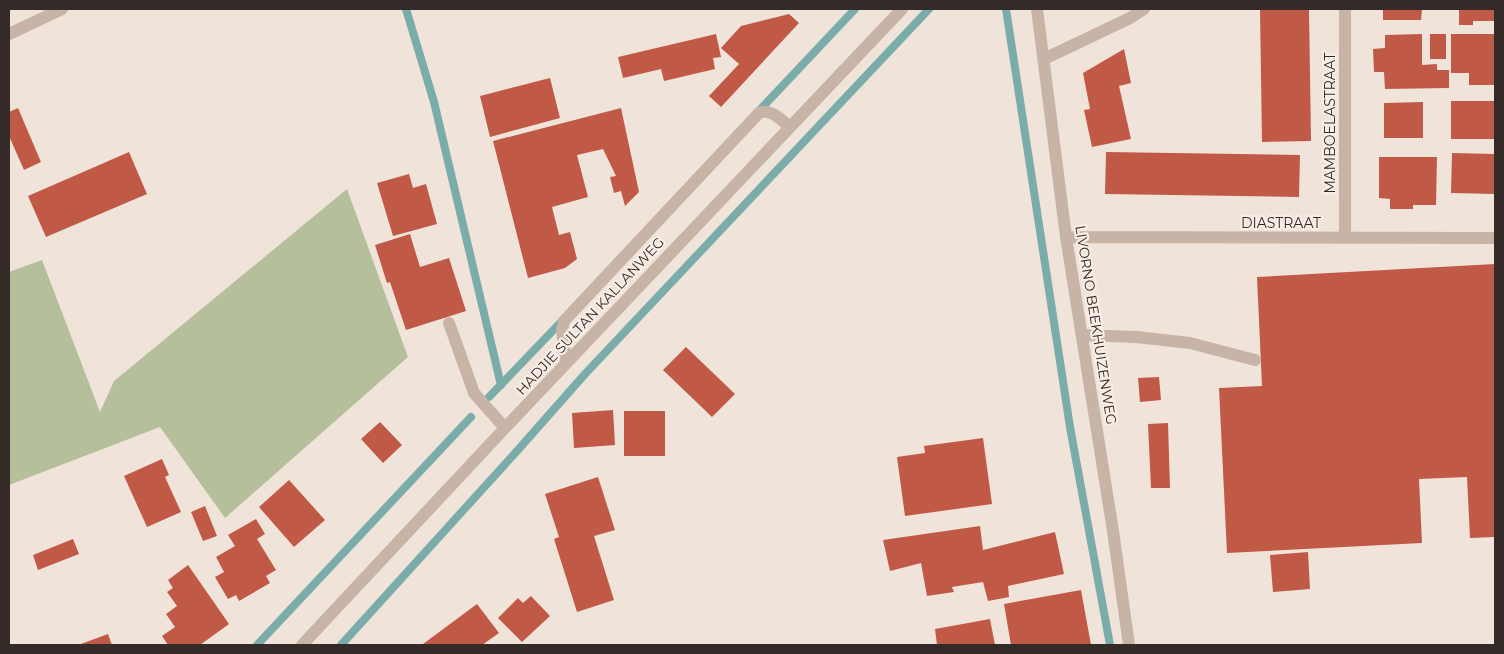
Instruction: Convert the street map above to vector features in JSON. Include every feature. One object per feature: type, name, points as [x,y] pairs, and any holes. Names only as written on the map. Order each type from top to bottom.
[{"type":"street","points":[[9,34],[62,9]]},
{"type":"street","name":"HADJIE SULTAN KALLANWEG","points":[[302,645],[902,9]]},
{"type":"street","name":"LIVORNO BEEKHUIZENWEG","points":[[1037,9],[1066,237],[1113,531],[1129,645]]},
{"type":"street","points":[[1044,59],[1130,18],[1144,9]]},
{"type":"street","name":"MAMBOELASTRAAT","points":[[1345,238],[1346,9]]},
{"type":"street","points":[[566,363],[562,330],[564,321],[759,113],[763,111],[774,115],[790,127]]},
{"type":"street","name":"DIASTRAAT","points":[[1066,237],[1495,238]]},
{"type":"street","points":[[449,323],[474,393],[505,428]]},
{"type":"street","points":[[1082,336],[1136,337],[1190,343],[1255,360]]},
{"type":"green space","points":[[347,189],[408,357],[225,518],[160,427],[9,485],[9,272],[42,260],[100,412],[114,381]]},
{"type":"building","points":[[1260,9],[1309,9],[1311,141],[1262,142]]},
{"type":"building","points":[[1383,9],[1422,9],[1421,20],[1383,20]]},
{"type":"building","points":[[1459,9],[1495,9],[1495,21],[1473,21],[1473,25],[1459,25]]},
{"type":"building","points":[[789,14],[799,23],[721,107],[709,96],[739,64],[721,48],[741,26]]},
{"type":"building","points":[[716,34],[721,57],[713,58],[715,69],[664,81],[661,69],[623,78],[618,57]]},
{"type":"building","points":[[1422,34],[1422,65],[1437,64],[1437,70],[1449,70],[1449,88],[1385,89],[1384,72],[1374,72],[1373,49],[1385,48],[1385,35]]},
{"type":"building","points":[[1430,34],[1446,34],[1446,59],[1430,59]]},
{"type":"building","points":[[1451,34],[1494,34],[1495,85],[1469,85],[1469,73],[1451,73]]},
{"type":"building","points":[[1124,49],[1131,83],[1119,86],[1131,139],[1092,147],[1084,110],[1090,109],[1083,73]]},
{"type":"building","points":[[550,78],[560,118],[490,137],[480,96]]},
{"type":"building","points":[[1451,101],[1495,101],[1495,139],[1451,139]]},
{"type":"building","points":[[1423,102],[1423,138],[1384,138],[1384,103]]},
{"type":"building","points":[[18,108],[41,162],[24,170],[9,136],[9,112]]},
{"type":"building","points":[[621,108],[639,192],[625,206],[621,191],[614,193],[610,177],[616,176],[603,149],[577,155],[588,197],[552,207],[559,235],[570,232],[577,259],[565,268],[528,278],[493,141]]},
{"type":"building","points":[[129,152],[147,194],[46,237],[28,196]]},
{"type":"building","points":[[1106,152],[1300,155],[1299,197],[1105,194]]},
{"type":"building","points":[[1452,153],[1495,154],[1495,194],[1451,193]]},
{"type":"building","points":[[1379,157],[1437,157],[1436,205],[1413,205],[1413,209],[1390,209],[1390,199],[1379,198]]},
{"type":"building","points":[[409,174],[413,188],[426,184],[437,224],[393,236],[377,183]]},
{"type":"building","points":[[410,234],[420,267],[449,258],[466,311],[406,330],[390,282],[387,283],[375,245]]},
{"type":"building","points":[[1495,264],[1495,537],[1470,538],[1467,477],[1419,479],[1422,543],[1227,553],[1219,388],[1262,386],[1257,277]]},
{"type":"building","points":[[686,347],[735,394],[712,417],[663,370]]},
{"type":"building","points":[[1159,377],[1161,400],[1140,402],[1138,378]]},
{"type":"building","points":[[613,410],[615,445],[574,448],[572,413]]},
{"type":"building","points":[[624,411],[665,411],[665,456],[624,456]]},
{"type":"building","points":[[380,422],[402,445],[383,463],[361,439]]},
{"type":"building","points":[[1168,423],[1170,488],[1151,488],[1148,424]]},
{"type":"building","points":[[983,438],[992,504],[905,516],[897,457],[925,453],[924,446]]},
{"type":"building","points":[[162,459],[169,475],[165,477],[181,512],[147,527],[124,476]]},
{"type":"building","points":[[598,477],[615,530],[594,536],[614,600],[577,612],[554,539],[559,537],[545,494]]},
{"type":"building","points":[[289,480],[325,520],[294,547],[259,507]]},
{"type":"building","points":[[205,506],[217,536],[203,541],[191,512]]},
{"type":"building","points":[[256,519],[265,534],[257,539],[276,570],[266,576],[270,583],[239,601],[236,595],[228,599],[215,577],[224,572],[216,557],[235,546],[228,535]]},
{"type":"building","points":[[980,526],[983,550],[1055,532],[1064,574],[1008,586],[1009,597],[988,601],[983,582],[952,587],[954,592],[927,596],[921,563],[890,571],[883,540]]},
{"type":"building","points":[[73,539],[79,554],[38,570],[33,555]]},
{"type":"building","points":[[1308,552],[1310,589],[1273,592],[1270,555]]},
{"type":"building","points":[[188,565],[229,624],[200,645],[168,645],[162,636],[175,627],[166,614],[177,606],[167,592],[173,588],[168,580]]},
{"type":"building","points":[[1081,590],[1091,645],[1011,645],[1004,604]]},
{"type":"building","points":[[531,596],[550,616],[522,642],[498,618],[518,598],[523,603]]},
{"type":"building","points":[[477,604],[499,633],[482,645],[423,644]]},
{"type":"building","points":[[990,619],[995,645],[937,645],[935,629]]},
{"type":"building","points":[[108,634],[112,645],[78,645]]},
{"type":"waterway","points":[[406,9],[434,102],[501,385]]},
{"type":"waterway","points":[[757,113],[855,9]]},
{"type":"waterway","points":[[341,645],[585,374],[929,9]]},
{"type":"waterway","points":[[1006,9],[1070,427],[1110,645]]},
{"type":"waterway","points":[[489,397],[563,320]]},
{"type":"waterway","points":[[257,645],[471,417]]}]
